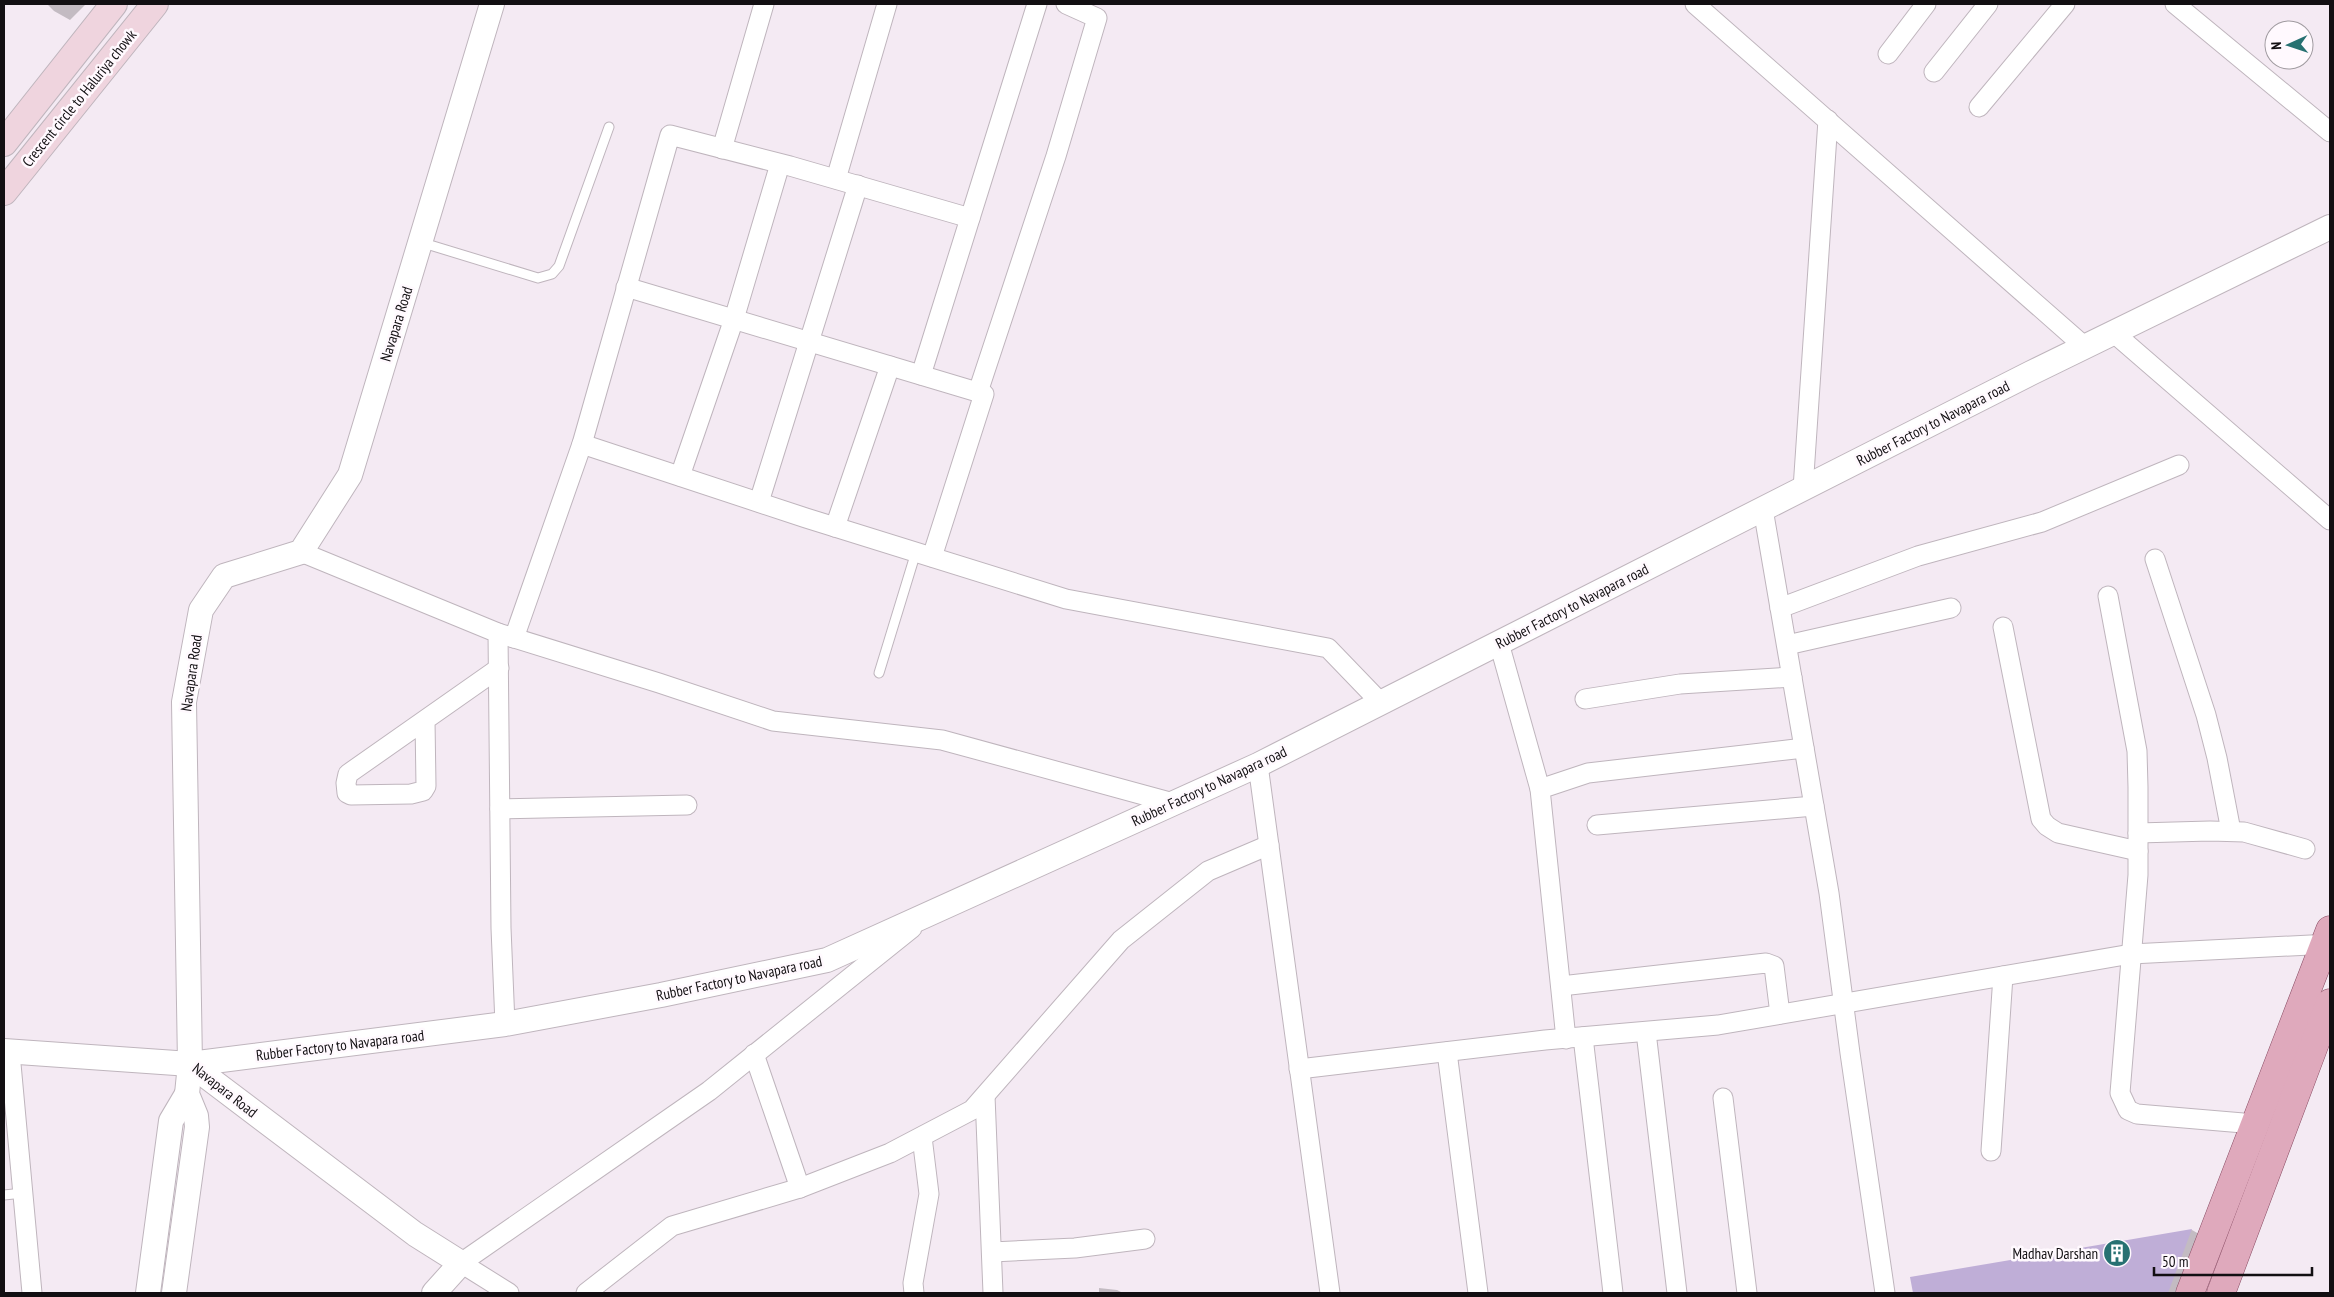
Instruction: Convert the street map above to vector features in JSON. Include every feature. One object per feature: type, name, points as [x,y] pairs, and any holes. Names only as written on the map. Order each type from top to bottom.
[{"type":"main road","name":"Crescent circle to Haluriya chowk","points":[[4,142],[114,4]]},
{"type":"main road","name":"Crescent circle to Haluriya chowk","points":[[4,192],[155,4]]},
{"type":"main road","points":[[2190,1293],[2328,939]]},
{"type":"main road","points":[[2221,1293],[2330,1003]]},
{"type":"street","name":"Navapara Road","points":[[461,1264],[415,1234],[190,1064],[184,702],[202,610],[224,576],[301,552],[350,475],[492,4]]},
{"type":"street","points":[[722,149],[764,4]]},
{"type":"street","points":[[836,179],[887,4]]},
{"type":"street","points":[[921,375],[1037,4]]},
{"type":"street","points":[[978,392],[1056,156],[1097,18],[1066,4]]},
{"type":"street","points":[[1679,4],[1701,9],[2085,347]]},
{"type":"street","points":[[1888,54],[1926,4]]},
{"type":"street","points":[[1934,72],[1988,4]]},
{"type":"street","points":[[1979,107],[2065,4]]},
{"type":"street","points":[[2175,4],[2330,132]]},
{"type":"street","points":[[1803,489],[1828,120]]},
{"type":"street","points":[[505,1024],[501,928],[499,668],[506,636],[582,444],[670,136],[858,185],[970,218]]},
{"type":"street","points":[[680,476],[734,319],[780,164]]},
{"type":"street","points":[[759,502],[858,185]]},
{"type":"street","name":"Rubber Factory to Navapara road","points":[[7,1052],[190,1064],[505,1024],[661,996],[827,960],[1258,765],[2085,347],[2330,227]]},
{"type":"street","points":[[626,287],[984,394],[924,554]]},
{"type":"street","points":[[2114,333],[2330,520]]},
{"type":"street","points":[[835,527],[890,366]]},
{"type":"street","points":[[582,444],[835,527],[1066,599],[1328,648],[1381,702]]},
{"type":"street","points":[[1780,608],[1911,558],[2042,522],[2178,466]]},
{"type":"street","points":[[1763,509],[1829,892],[1885,1293]]},
{"type":"street","points":[[301,552],[506,636],[659,683],[773,721],[942,740],[1173,803]]},
{"type":"street","points":[[2155,559],[2206,715],[2217,758],[2230,831]]},
{"type":"street","points":[[2108,596],[2137,751],[2138,842],[2120,1094],[2128,1110],[2137,1114],[2255,1124]]},
{"type":"street","points":[[1787,645],[1951,608]]},
{"type":"street","points":[[2003,627],[2041,819],[2047,826],[2058,833],[2138,842],[2230,831],[2244,832],[2305,849]]},
{"type":"street","points":[[1499,642],[1540,789],[1561,986],[1575,1038],[1613,1293]]},
{"type":"street","points":[[425,720],[426,786],[423,791],[412,794],[352,795],[347,793],[346,782],[348,774],[499,668]]},
{"type":"street","points":[[1585,699],[1680,684],[1792,677]]},
{"type":"street","points":[[1540,789],[1588,773],[1804,748]]},
{"type":"street","points":[[1258,765],[1330,1293]]},
{"type":"street","points":[[500,809],[687,805]]},
{"type":"street","points":[[1598,826],[1814,806]]},
{"type":"street","points":[[586,1293],[672,1226],[800,1188],[890,1153],[972,1110],[1121,940],[1208,871],[1269,845]]},
{"type":"street","points":[[434,1293],[461,1264],[709,1091],[931,913]]},
{"type":"street","points":[[1299,1069],[1575,1038],[1718,1025],[2131,954],[2328,939]]},
{"type":"street","points":[[1561,986],[1766,963],[1774,966],[1780,1014]]},
{"type":"street","points":[[1991,1151],[2003,976]]},
{"type":"street","points":[[1646,1032],[1677,1293]]},
{"type":"street","points":[[7,1052],[32,1293]]},
{"type":"street","points":[[1448,1052],[1478,1293]]},
{"type":"street","points":[[754,1054],[800,1188]]},
{"type":"street","points":[[148,1293],[171,1121],[187,1094],[190,1064]]},
{"type":"street","points":[[174,1293],[197,1127],[196,1116],[187,1094]]},
{"type":"street","points":[[985,1096],[993,1293]]},
{"type":"street","points":[[1723,1098],[1747,1293]]},
{"type":"street","points":[[914,1293],[913,1283],[929,1194],[922,1137]]},
{"type":"street","points":[[992,1252],[1074,1248],[1145,1239]]},
{"type":"street","points":[[461,1264],[509,1293]]},
{"type":"lane","points":[[420,242],[538,278],[552,274],[559,266],[609,127]]},
{"type":"lane","points":[[879,673],[924,554]]},
{"type":"lane","points":[[4,1195],[23,1193]]},
{"type":"building","name":"Madhav Darshan","points":[[2192,1229],[2168,1293],[1913,1293],[1910,1277]]},
{"type":"place","name":"Madhav Darshan","points":[[2117,1253]]}]
